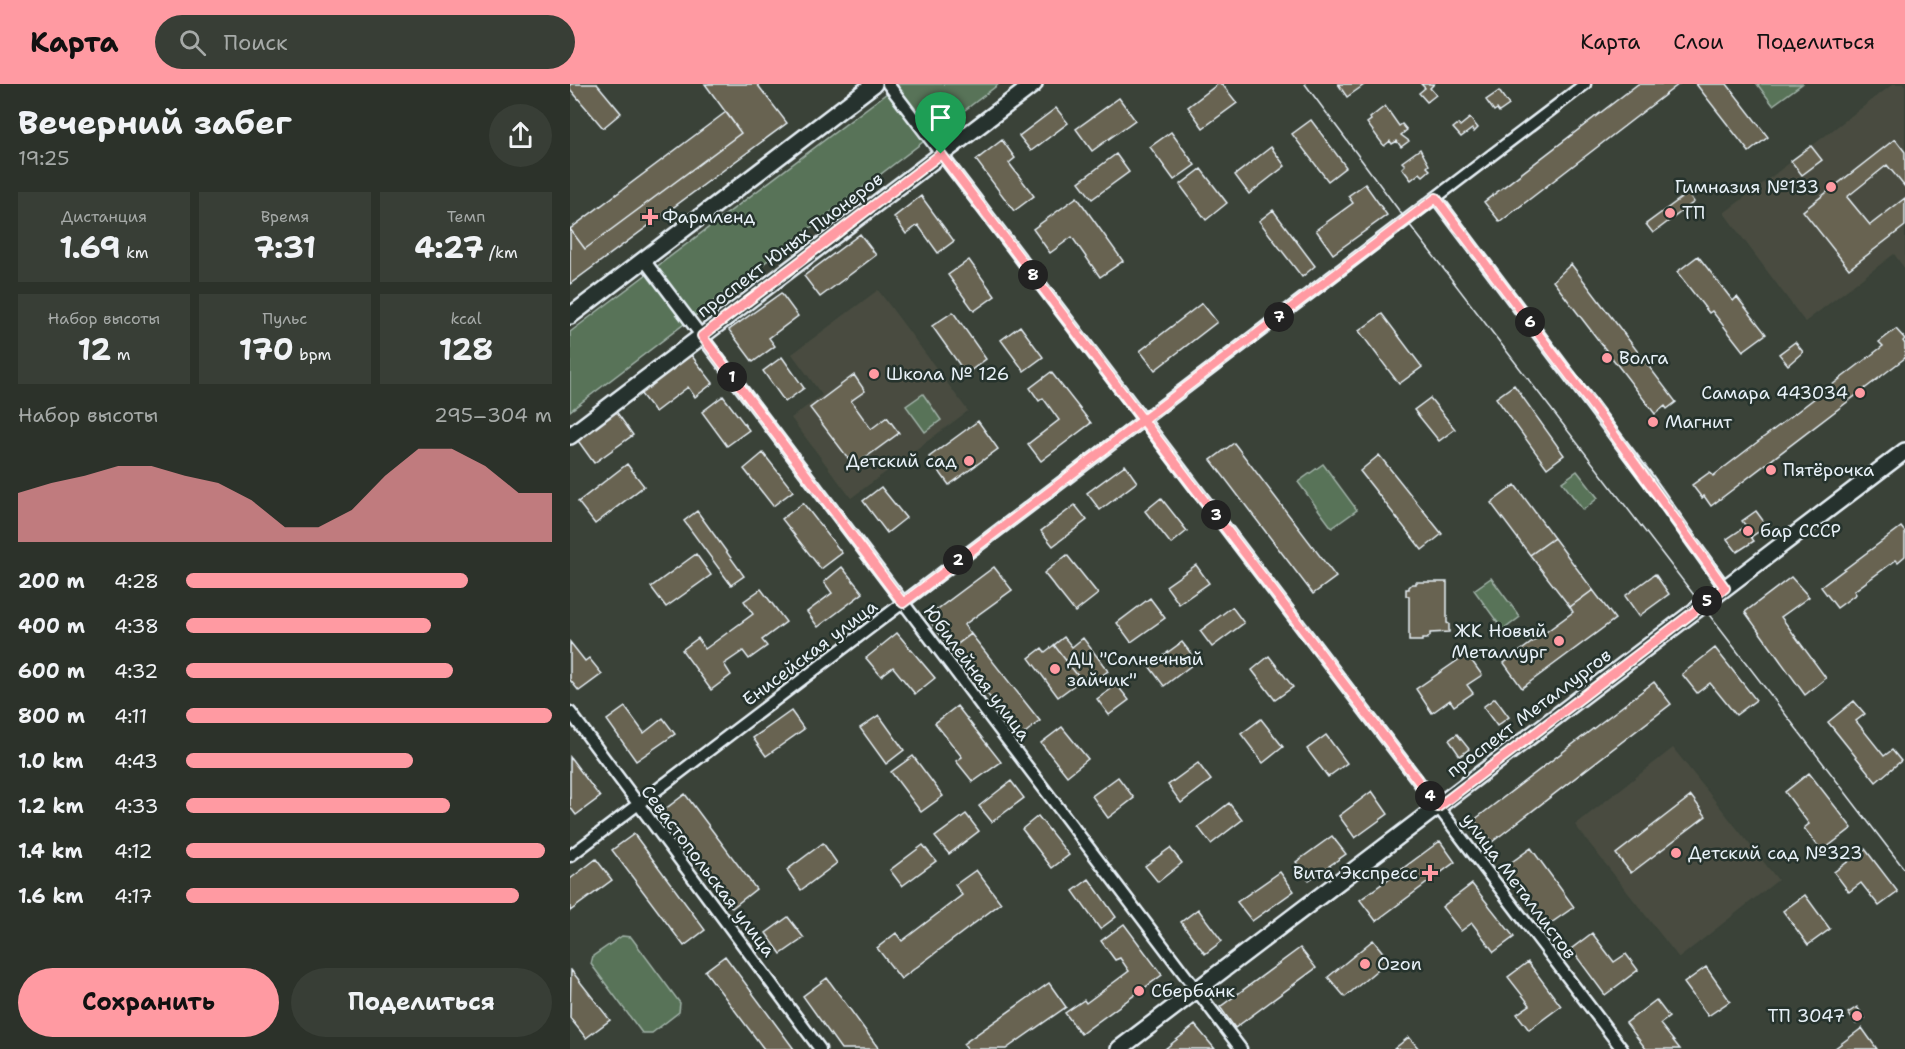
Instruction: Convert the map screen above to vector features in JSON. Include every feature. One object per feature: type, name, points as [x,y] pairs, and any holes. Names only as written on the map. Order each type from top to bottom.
[{"type":"street","points":[[570,316],[874,84]]},
{"type":"street","name":"улица Металлистов","points":[[888,84],[1622,1049]]},
{"type":"street","name":"проспект Юных Пионеров","points":[[570,436],[1034,84]]},
{"type":"street","name":"Енисейская улица","points":[[570,855],[1585,84]]},
{"type":"street","points":[[1436,198],[1600,415],[1725,588]]},
{"type":"street","name":"Юбилейная улица","points":[[644,260],[1241,1049]]},
{"type":"street","name":"проспект Металлургов","points":[[1119,1049],[1905,451]]},
{"type":"street","name":"Севастопольская улица","points":[[570,712],[820,1049]]},
{"type":"shaded area","name":"Гимназия №133","points":[[1893,84],[1905,84],[1905,269],[1894,254],[1805,322],[1724,213]]},
{"type":"shaded area","name":"Школа № 126","points":[[878,290],[968,411],[851,498],[791,418],[822,395],[792,354]]},
{"type":"shaded area","name":"Детский сад №323","points":[[1673,748],[1778,880],[1679,958],[1575,825]]},
{"type":"green space","points":[[899,84],[999,84],[570,411],[570,332]]},
{"type":"green space","points":[[1757,84],[1802,84],[1773,105]]},
{"type":"green space","points":[[923,394],[941,420],[925,432],[906,406]]},
{"type":"green space","points":[[1323,464],[1357,510],[1332,528],[1298,482]]},
{"type":"green space","points":[[1577,471],[1598,498],[1583,510],[1562,482]]},
{"type":"green space","points":[[1491,578],[1520,617],[1503,630],[1474,590]]},
{"type":"green space","points":[[622,936],[631,937],[680,1003],[679,1012],[652,1033],[642,1033],[591,964],[593,956]]},
{"type":"building","points":[[570,84],[597,84],[621,113],[603,128],[570,89]]},
{"type":"building","points":[[705,84],[757,84],[787,123],[570,284],[570,229],[585,249],[741,133]]},
{"type":"building","points":[[1218,84],[1222,84],[1237,103],[1203,128],[1188,107]]},
{"type":"building","points":[[1338,84],[1363,84],[1364,85],[1347,97]]},
{"type":"building","points":[[1421,84],[1434,84],[1430,88],[1436,95],[1427,102],[1419,93],[1425,88]]},
{"type":"building","points":[[1638,84],[1679,84],[1500,222],[1484,202]]},
{"type":"building","points":[[1696,84],[1727,84],[1768,137],[1749,152]]},
{"type":"building","points":[[1499,91],[1509,105],[1499,112],[1497,109],[1494,111],[1486,100]]},
{"type":"building","points":[[1119,98],[1135,120],[1092,151],[1076,129]]},
{"type":"building","points":[[1385,106],[1399,126],[1402,124],[1407,130],[1401,135],[1409,141],[1401,147],[1397,141],[1392,144],[1390,141],[1384,146],[1367,123]]},
{"type":"building","points":[[1056,108],[1068,123],[1031,151],[1019,136]]},
{"type":"building","points":[[726,112],[741,133],[585,249],[570,229]]},
{"type":"building","points":[[1470,118],[1478,128],[1474,132],[1472,129],[1461,137],[1453,128],[1458,124],[1460,126]]},
{"type":"building","points":[[1311,120],[1346,167],[1328,181],[1292,134]]},
{"type":"building","points":[[1171,132],[1195,165],[1174,180],[1150,147]]},
{"type":"building","points":[[1895,139],[1905,152],[1905,187],[1887,165],[1847,197],[1870,225],[1905,198],[1905,226],[1849,269],[1803,211]]},
{"type":"building","points":[[1002,140],[1015,158],[1009,163],[1034,196],[1014,211],[976,160]]},
{"type":"building","points":[[1811,146],[1822,160],[1802,175],[1791,161]]},
{"type":"building","points":[[1271,147],[1285,166],[1249,194],[1235,175]]},
{"type":"building","points":[[1420,149],[1430,170],[1423,176],[1420,173],[1411,180],[1402,168],[1405,165],[1402,162]]},
{"type":"building","points":[[1116,154],[1129,172],[1092,199],[1079,182]]},
{"type":"building","points":[[1201,169],[1227,203],[1206,220],[1180,185]]},
{"type":"building","points":[[1365,184],[1387,215],[1333,254],[1316,230],[1353,203],[1348,196]]},
{"type":"building","name":"ТП","points":[[1688,193],[1694,202],[1653,233],[1646,224]]},
{"type":"building","points":[[921,196],[954,241],[938,253],[918,225],[906,234],[894,217]]},
{"type":"building","points":[[1077,197],[1123,261],[1100,277],[1072,237],[1050,253],[1033,229]]},
{"type":"building","points":[[1273,210],[1315,266],[1302,277],[1259,221]]},
{"type":"building","points":[[860,234],[876,255],[820,297],[804,276]]},
{"type":"building","points":[[1698,256],[1733,301],[1737,297],[1766,334],[1743,351],[1712,311],[1709,313],[1677,272]]},
{"type":"building","points":[[969,260],[995,296],[974,311],[948,275]]},
{"type":"building","points":[[1571,264],[1676,402],[1667,409],[1665,406],[1655,414],[1553,281]]},
{"type":"building","points":[[781,293],[798,316],[769,338],[775,346],[753,362],[729,330]]},
{"type":"building","points":[[1202,303],[1217,322],[1155,370],[1140,351]]},
{"type":"building","points":[[953,312],[986,359],[966,374],[932,326]]},
{"type":"building","points":[[1382,314],[1422,367],[1399,384],[1359,331]]},
{"type":"building","points":[[1020,326],[1043,357],[1024,371],[1001,340]]},
{"type":"building","points":[[1896,329],[1905,339],[1903,341],[1905,358],[1711,506],[1704,496],[1702,498],[1692,485],[1710,472],[1713,476],[1883,346],[1879,342]]},
{"type":"building","points":[[1795,342],[1803,352],[1788,365],[1779,354]]},
{"type":"building","points":[[691,355],[713,383],[695,397],[688,387],[655,412],[640,393]]},
{"type":"building","points":[[782,357],[804,388],[785,402],[763,371]]},
{"type":"building","points":[[1051,372],[1091,423],[1041,461],[1028,444],[1059,420],[1043,398],[1039,401],[1030,388]]},
{"type":"building","points":[[854,375],[865,391],[851,401],[871,429],[887,417],[899,433],[854,466],[810,408]]},
{"type":"building","points":[[1514,385],[1564,455],[1547,468],[1496,398]]},
{"type":"building","points":[[723,396],[749,430],[727,446],[702,412]]},
{"type":"building","points":[[1430,398],[1455,429],[1439,441],[1414,410]]},
{"type":"building","points":[[615,410],[633,435],[594,463],[576,438]]},
{"type":"building","points":[[978,421],[998,449],[949,485],[929,457]]},
{"type":"building","points":[[1234,443],[1336,577],[1313,594],[1211,460]]},
{"type":"building","points":[[763,453],[793,491],[773,506],[744,469]]},
{"type":"building","points":[[1379,455],[1442,534],[1422,550],[1360,471]]},
{"type":"building","points":[[627,464],[644,486],[595,524],[578,502]]},
{"type":"building","points":[[1125,465],[1137,482],[1100,510],[1087,493]]},
{"type":"building","points":[[1515,485],[1554,538],[1530,555],[1491,503]]},
{"type":"building","points":[[881,487],[906,518],[887,533],[863,501]]},
{"type":"building","points":[[1161,498],[1187,531],[1171,544],[1145,511]]},
{"type":"building","points":[[803,503],[842,553],[821,569],[782,519]]},
{"type":"building","points":[[1075,505],[1087,520],[1053,546],[1041,531]]},
{"type":"building","points":[[697,511],[744,576],[731,585],[684,521]]},
{"type":"building","name":"бар СССР","points":[[1756,511],[1767,526],[1751,537],[1754,541],[1737,552],[1727,539],[1746,526],[1742,521]]},
{"type":"building","points":[[1901,527],[1905,532],[1905,556],[1854,591],[1856,594],[1837,608],[1821,587]]},
{"type":"building","points":[[1554,538],[1593,590],[1570,607],[1530,555]]},
{"type":"building","points":[[696,554],[711,575],[666,607],[651,587]]},
{"type":"building","points":[[1067,555],[1098,594],[1075,612],[1044,573]]},
{"type":"building","points":[[1196,565],[1209,583],[1179,604],[1166,586]]},
{"type":"building","points":[[842,567],[863,593],[818,627],[807,612],[832,593],[824,582]]},
{"type":"building","points":[[994,567],[1012,590],[964,625],[971,634],[951,649],[927,617]]},
{"type":"building","points":[[1655,574],[1669,594],[1639,616],[1625,596]]},
{"type":"building","points":[[1791,577],[1809,597],[1781,617],[1826,678],[1805,695],[1745,612]]},
{"type":"building","points":[[1416,582],[1447,582],[1449,632],[1430,633],[1427,639],[1422,639],[1422,641],[1409,641],[1409,596],[1406,596],[1406,589]]},
{"type":"building","points":[[761,589],[786,622],[762,640],[767,646],[749,659],[743,651],[724,664],[731,675],[711,690],[682,650],[698,638],[705,649],[753,614],[744,601]]},
{"type":"building","name":"ЖК Новый Металлург","points":[[1593,590],[1615,619],[1522,688],[1504,663],[1573,612],[1570,607]]},
{"type":"building","points":[[1150,598],[1165,618],[1131,642],[1117,623]]},
{"type":"building","points":[[1232,607],[1244,623],[1212,647],[1200,631]]},
{"type":"building","points":[[897,633],[935,678],[915,694],[893,667],[881,676],[866,658]]},
{"type":"building","points":[[971,634],[1040,721],[1021,736],[951,649]]},
{"type":"building","points":[[1064,637],[1072,647],[1083,638],[1108,671],[1093,682],[1088,675],[1081,680],[1054,645]]},
{"type":"building","points":[[570,642],[585,661],[589,658],[602,674],[579,691],[570,680]]},
{"type":"building","points":[[1182,642],[1197,661],[1164,686],[1149,666]]},
{"type":"building","name":"ДЦ \"Солнечный зайчик\"","points":[[1054,645],[1081,680],[1058,697],[1029,658],[1042,648],[1045,652]]},
{"type":"building","points":[[1715,648],[1756,700],[1736,715],[1710,683],[1697,693],[1682,674]]},
{"type":"building","points":[[1467,654],[1482,675],[1467,685],[1473,693],[1454,706],[1450,700],[1432,713],[1416,689]]},
{"type":"building","points":[[1269,656],[1293,687],[1275,700],[1252,670]]},
{"type":"building","points":[[1654,682],[1671,704],[1492,842],[1474,820]]},
{"type":"building","points":[[1117,685],[1129,700],[1109,715],[1097,699]]},
{"type":"building","points":[[1495,698],[1509,717],[1497,726],[1483,707]]},
{"type":"building","points":[[1854,701],[1865,714],[1856,721],[1884,756],[1892,750],[1901,761],[1876,782],[1828,722]]},
{"type":"building","points":[[957,706],[1001,762],[973,782],[956,761],[962,757],[935,723]]},
{"type":"building","points":[[625,707],[644,733],[663,718],[675,734],[636,761],[607,720]]},
{"type":"building","points":[[791,711],[804,729],[766,756],[753,738]]},
{"type":"building","points":[[879,715],[904,750],[886,764],[860,728]]},
{"type":"building","points":[[1261,719],[1283,747],[1263,763],[1241,734]]},
{"type":"building","points":[[1062,727],[1088,759],[1067,776],[1041,743]]},
{"type":"building","points":[[1457,734],[1469,749],[1460,756],[1449,740]]},
{"type":"building","points":[[1326,735],[1347,763],[1328,777],[1307,749]]},
{"type":"building","points":[[913,756],[943,796],[921,812],[891,772]]},
{"type":"building","points":[[570,757],[600,797],[576,815],[570,807]]},
{"type":"building","points":[[1198,763],[1211,780],[1181,803],[1168,785]]},
{"type":"building","points":[[1809,773],[1852,828],[1822,851],[1804,828],[1809,824],[1785,792]]},
{"type":"building","points":[[1118,777],[1134,798],[1108,818],[1092,796]]},
{"type":"building","points":[[1011,781],[1024,798],[992,822],[979,806]]},
{"type":"building","points":[[1372,791],[1388,814],[1355,838],[1339,816]]},
{"type":"building","points":[[685,794],[756,889],[732,908],[660,813]]},
{"type":"building","points":[[1691,796],[1706,816],[1631,873],[1616,854]]},
{"type":"building","points":[[1229,803],[1242,820],[1211,844],[1198,827]]},
{"type":"building","points":[[966,814],[979,831],[949,854],[935,837]]},
{"type":"building","points":[[1038,816],[1069,855],[1052,868],[1022,829]]},
{"type":"building","points":[[634,834],[705,930],[684,946],[612,850]]},
{"type":"building","points":[[1332,836],[1346,854],[1309,880],[1296,862]]},
{"type":"building","points":[[1440,841],[1455,862],[1376,921],[1360,900]]},
{"type":"building","points":[[823,843],[837,863],[801,890],[787,870]]},
{"type":"building","points":[[923,845],[936,861],[902,886],[890,870]]},
{"type":"building","points":[[1170,848],[1182,863],[1158,882],[1145,866]]},
{"type":"building","points":[[1531,848],[1574,907],[1548,925],[1505,867]]},
{"type":"building","points":[[1865,849],[1898,892],[1879,906],[1861,883],[1849,892],[1834,872]]},
{"type":"building","points":[[596,859],[612,880],[570,911],[570,879]]},
{"type":"building","points":[[976,870],[1001,903],[901,979],[877,948],[896,933],[902,941],[962,895],[955,885]]},
{"type":"building","points":[[1280,872],[1294,891],[1252,921],[1237,902]]},
{"type":"building","points":[[1089,879],[1116,917],[1100,929],[1073,891]]},
{"type":"building","points":[[1472,884],[1514,937],[1494,952],[1472,923],[1461,931],[1442,907]]},
{"type":"building","points":[[1805,895],[1830,929],[1808,945],[1783,911]]},
{"type":"building","points":[[1198,909],[1222,941],[1205,954],[1181,922]]},
{"type":"building","points":[[788,917],[804,938],[781,954],[766,933]]},
{"type":"building","points":[[1124,924],[1162,975],[1081,1034],[1065,1013],[1084,1000],[1086,1003],[1129,971],[1120,958],[1115,960],[1101,941]]},
{"type":"building","points":[[1592,933],[1614,962],[1626,954],[1638,970],[1605,995],[1571,949]]},
{"type":"building","points":[[1373,940],[1389,960],[1345,997],[1328,977]]},
{"type":"building","points":[[1300,948],[1316,968],[1235,1028],[1220,1007]]},
{"type":"building","points":[[725,956],[794,1049],[764,1049],[705,971]]},
{"type":"building","points":[[1528,962],[1561,1006],[1529,1030],[1517,1014],[1530,1005],[1508,977]]},
{"type":"building","points":[[1706,967],[1730,1001],[1708,1016],[1684,983]]},
{"type":"building","points":[[571,970],[610,1020],[586,1038],[570,1018]]},
{"type":"building","points":[[827,978],[879,1049],[841,1049],[803,996]]},
{"type":"building","points":[[1049,983],[1066,1007],[1006,1049],[967,1049],[963,1044]]},
{"type":"building","points":[[1656,1000],[1669,1017],[1660,1024],[1680,1049],[1646,1049],[1626,1023]]},
{"type":"building","name":"ТП 3047","points":[[1857,1007],[1865,1018],[1856,1024],[1848,1013]]},
{"type":"building","points":[[1195,1025],[1215,1049],[1165,1049]]},
{"type":"building","points":[[1862,1028],[1877,1049],[1834,1049]]},
{"type":"building","points":[[1409,1037],[1419,1049],[1394,1049]]},
{"type":"tram line","points":[[1305,84],[1406,220],[1905,870]]},
{"type":"place","name":"Гимназия №133","points":[[1831,187]]},
{"type":"place","name":"ТП","points":[[1670,213]]},
{"type":"place","name":"Фармленд","points":[[650,217]]},
{"type":"place","name":"Волга","points":[[1607,358]]},
{"type":"place","name":"Школа № 126","points":[[874,374]]},
{"type":"place","name":"Самара 443034","points":[[1860,393]]},
{"type":"place","name":"Магнит","points":[[1653,422]]},
{"type":"place","name":"Детский сад","points":[[969,461]]},
{"type":"place","name":"Пятёрочка","points":[[1771,470]]},
{"type":"place","name":"бар СССР","points":[[1748,531]]},
{"type":"place","name":"ЖК Новый Металлург","points":[[1559,641]]},
{"type":"place","name":"ДЦ \"Солнечный зайчик\"","points":[[1055,669]]},
{"type":"place","name":"Детский сад №323","points":[[1676,853]]},
{"type":"place","name":"Вита Экспресс","points":[[1430,873]]},
{"type":"place","name":"Ozon","points":[[1365,964]]},
{"type":"place","name":"Сбербанк","points":[[1139,991]]},
{"type":"place","name":"ТП 3047","points":[[1857,1016]]},
{"type":"route","points":[[941,154],[702,336],[903,603],[1143,420],[1438,807],[1725,588],[1648,480],[1436,198],[1143,420],[941,154]]}]
